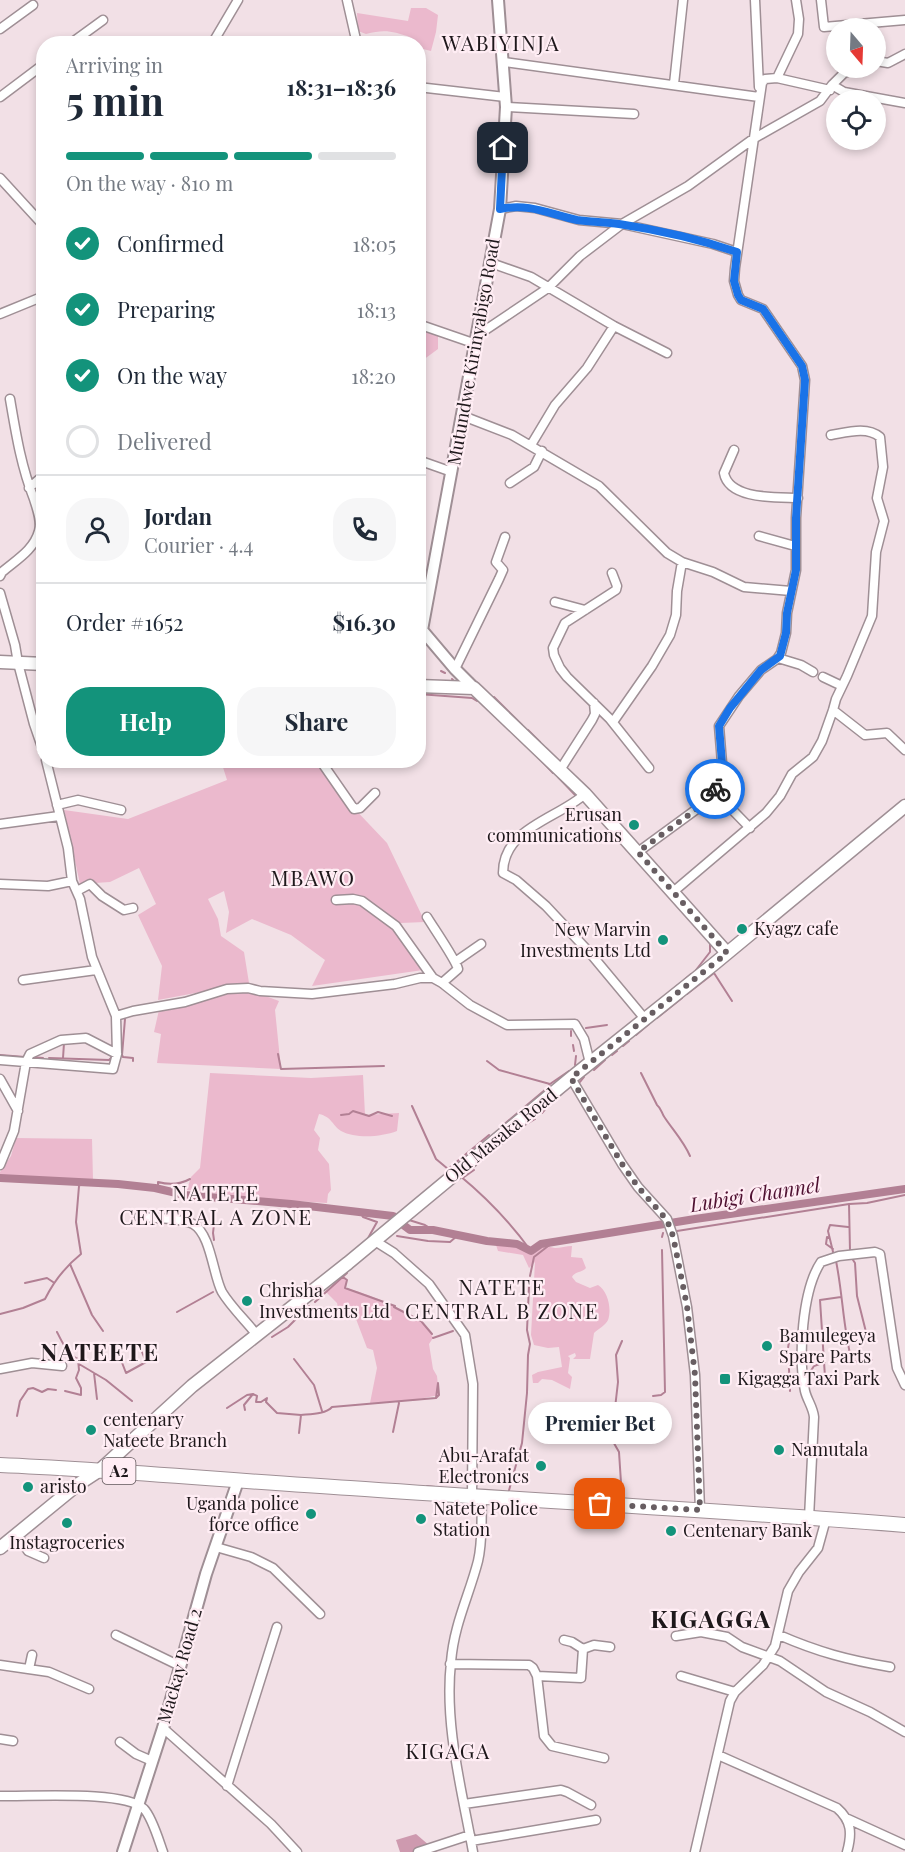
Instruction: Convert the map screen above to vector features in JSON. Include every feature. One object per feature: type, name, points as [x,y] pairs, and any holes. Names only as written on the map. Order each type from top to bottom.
[{"type":"main road","points":[[0,662],[36,664]]},
{"type":"main road","points":[[426,686],[474,688],[585,794],[727,953]]},
{"type":"main road","name":"Old Masaka Road","points":[[0,1548],[77,1485],[100,1470],[192,1386],[375,1241],[905,806]]},
{"type":"main road","name":"A2","points":[[0,1466],[100,1470],[905,1525]]},
{"type":"street","points":[[217,36],[238,0]]},
{"type":"street","points":[[347,0],[355,36]]},
{"type":"street","name":"Mutundwe Kirinyabigo Road","points":[[426,599],[463,416],[500,209],[506,102],[498,0]]},
{"type":"street","points":[[674,84],[683,0]]},
{"type":"street","points":[[755,0],[759,97]]},
{"type":"street","points":[[777,78],[798,34],[799,19],[796,0]]},
{"type":"street","points":[[821,0],[824,27],[905,20]]},
{"type":"street","points":[[0,29],[33,5]]},
{"type":"street","points":[[81,36],[103,20]]},
{"type":"street","points":[[886,63],[905,54]]},
{"type":"street","points":[[504,62],[759,97]]},
{"type":"street","points":[[0,97],[36,70]]},
{"type":"street","points":[[638,852],[705,803],[714,791],[722,763],[719,726],[730,708],[761,670],[778,658],[786,633],[787,613],[796,570],[795,546],[805,380],[802,366],[763,309],[741,300],[734,281],[759,97],[765,79],[777,78],[831,87],[844,92],[905,103]]},
{"type":"street","points":[[426,326],[477,340],[548,288],[580,256],[622,224],[688,186],[753,139],[820,101],[839,78]]},
{"type":"street","points":[[426,88],[506,102],[634,114]]},
{"type":"street","points":[[0,178],[36,217]]},
{"type":"street","points":[[500,209],[516,206],[535,208],[579,220],[622,224],[713,244],[737,252]]},
{"type":"street","points":[[491,263],[531,277],[614,326],[667,353]]},
{"type":"street","points":[[0,314],[36,299]]},
{"type":"street","points":[[531,445],[555,405],[586,368],[614,326]]},
{"type":"street","points":[[10,399],[18,453],[36,505]]},
{"type":"street","points":[[463,416],[512,435],[599,486],[667,553],[682,562],[712,572],[744,587],[791,591]]},
{"type":"street","points":[[674,892],[750,828],[780,796],[795,770],[815,754],[864,636],[874,606],[876,552],[884,521],[877,498],[883,467],[883,453],[880,437],[873,431],[857,430],[831,435]]},
{"type":"street","points":[[734,450],[724,477],[741,492],[763,497],[798,498]]},
{"type":"street","points":[[510,483],[534,467],[542,451]]},
{"type":"street","points":[[426,463],[452,472]]},
{"type":"street","points":[[30,488],[36,482]]},
{"type":"street","points":[[759,536],[795,546]]},
{"type":"street","points":[[455,669],[503,570],[496,562],[505,537]]},
{"type":"street","points":[[1,573],[36,543]]},
{"type":"street","points":[[613,723],[670,635],[676,615],[682,562]]},
{"type":"street","points":[[612,573],[617,586],[616,590],[565,623],[553,648],[560,668],[613,723],[649,768]]},
{"type":"street","points":[[0,593],[36,725]]},
{"type":"street","points":[[555,602],[585,610]]},
{"type":"street","points":[[426,635],[474,688]]},
{"type":"street","points":[[778,658],[789,660],[813,672]]},
{"type":"street","points":[[823,677],[842,686]]},
{"type":"street","points":[[560,770],[592,720],[595,714],[594,704]]},
{"type":"street","points":[[833,710],[865,735],[887,733],[905,750]]},
{"type":"street","points":[[0,1060],[28,1058],[113,1070],[117,1054],[116,1016],[96,970],[77,891],[72,881],[68,848],[48,768]]},
{"type":"street","points":[[326,768],[354,809],[360,808],[375,793]]},
{"type":"street","points":[[714,791],[750,828]]},
{"type":"street","points":[[585,794],[518,837],[508,851],[503,873],[516,880],[546,906],[590,953],[645,1019]]},
{"type":"street","points":[[57,805],[78,800],[121,810]]},
{"type":"street","points":[[0,824],[59,816]]},
{"type":"street","points":[[0,886],[48,886],[72,881]]},
{"type":"street","points":[[77,891],[90,884],[102,896],[124,910],[133,908]]},
{"type":"street","points":[[336,900],[362,901],[396,926],[433,978],[471,1005],[507,1025],[575,1024],[584,1039],[590,1063]]},
{"type":"street","points":[[427,916],[458,969],[442,983]]},
{"type":"street","points":[[455,962],[481,944]]},
{"type":"street","points":[[23,980],[51,978],[96,970]]},
{"type":"street","points":[[116,1016],[185,1002],[227,989],[248,988],[260,991],[312,994],[433,978]]},
{"type":"street","points":[[28,1058],[61,1040],[86,1038],[117,1054]]},
{"type":"street","points":[[0,1165],[11,1139],[28,1058]]},
{"type":"street","points":[[571,1078],[622,1164],[638,1187],[669,1223],[687,1306],[694,1363],[700,1510]]},
{"type":"street","points":[[0,1079],[18,1111]]},
{"type":"street","points":[[139,1217],[188,1222],[200,1230],[222,1291],[257,1335]]},
{"type":"street","points":[[375,1241],[394,1253],[429,1284],[465,1335],[473,1383],[479,1554],[456,1625],[450,1664],[451,1715],[473,1852]]},
{"type":"street","points":[[809,1518],[814,1417],[813,1407],[806,1392],[801,1344],[808,1299],[821,1262],[839,1256],[880,1254],[897,1368],[905,1385]]},
{"type":"street","points":[[0,1369],[32,1363],[62,1366]]},
{"type":"street","name":"Mackay Road 2","points":[[123,1852],[238,1480]]},
{"type":"street","points":[[695,1852],[730,1701],[735,1692],[753,1676],[769,1656],[779,1635],[788,1591],[799,1572],[818,1548],[826,1519]]},
{"type":"street","points":[[17,1535],[28,1551],[44,1558]]},
{"type":"street","points":[[216,1546],[251,1557],[273,1568],[320,1614]]},
{"type":"street","points":[[227,1786],[277,1627]]},
{"type":"street","points":[[676,1636],[701,1632],[727,1637],[742,1647],[780,1661],[826,1692],[870,1712],[905,1732]]},
{"type":"street","points":[[116,1635],[180,1666]]},
{"type":"street","points":[[779,1635],[818,1652],[890,1667]]},
{"type":"street","points":[[564,1640],[583,1649]]},
{"type":"street","points":[[583,1649],[594,1645],[610,1647]]},
{"type":"street","points":[[537,1677],[581,1677],[583,1649]]},
{"type":"street","points":[[29,1669],[32,1655]]},
{"type":"street","points":[[450,1664],[525,1664],[533,1668],[537,1677],[544,1736],[548,1743],[552,1746],[604,1758]]},
{"type":"street","points":[[0,1665],[56,1674],[88,1689]]},
{"type":"street","points":[[681,1676],[735,1692]]},
{"type":"street","points":[[163,1728],[271,1824],[297,1852]]},
{"type":"street","points":[[0,1739],[13,1741]]},
{"type":"street","points":[[120,1742],[136,1754],[152,1761]]},
{"type":"street","points":[[718,1755],[837,1808],[848,1819],[905,1845]]},
{"type":"street","points":[[464,1804],[561,1790],[591,1805]]},
{"type":"street","points":[[0,1796],[77,1795],[112,1799],[137,1805],[146,1811],[164,1852]]},
{"type":"street","points":[[847,1852],[850,1836],[848,1819]]},
{"type":"street","points":[[418,1852],[470,1838],[596,1820]]},
{"type":"shaded area","points":[[411,8],[426,8],[438,15],[431,51],[426,50],[426,36],[407,36],[388,31],[366,34],[358,31],[357,13],[408,21]]},
{"type":"shaded area","points":[[426,330],[438,336],[438,349],[426,358]]},
{"type":"shaded area","points":[[223,768],[319,768],[331,784],[387,843],[425,922],[401,923],[423,970],[312,986],[325,960],[291,935],[252,919],[226,933],[229,912],[224,891],[208,899],[218,919],[221,936],[244,952],[249,983],[158,1000],[162,966],[138,915],[156,904],[139,868],[110,882],[80,884],[64,810],[128,819],[227,780]]},
{"type":"shaded area","points":[[249,990],[279,1001],[275,1010],[281,1069],[157,1063],[161,1034],[154,1032],[159,1010],[213,995]]},
{"type":"shaded area","points":[[210,1073],[311,1078],[363,1075],[365,1115],[399,1113],[397,1131],[376,1136],[347,1134],[319,1114],[314,1130],[320,1138],[318,1150],[329,1164],[331,1190],[327,1203],[263,1199],[187,1190],[191,1177],[200,1168]]},
{"type":"shaded area","points":[[16,1138],[92,1139],[93,1180],[0,1176],[0,1172],[11,1156]]},
{"type":"shaded area","points":[[495,1242],[517,1244],[531,1251],[542,1245],[555,1248],[572,1246],[571,1257],[582,1258],[586,1268],[572,1277],[576,1282],[590,1288],[598,1285],[607,1296],[610,1311],[608,1320],[594,1333],[590,1359],[573,1359],[576,1356],[575,1353],[568,1356],[570,1358],[568,1373],[572,1377],[570,1389],[552,1380],[542,1379],[538,1383],[533,1383],[532,1375],[562,1367],[559,1347],[548,1348],[534,1345],[531,1335],[535,1262],[529,1268],[523,1255],[498,1251]]},
{"type":"shaded area","points":[[343,1277],[347,1280],[345,1288],[409,1314],[429,1330],[433,1338],[429,1344],[439,1395],[419,1399],[421,1400],[370,1403],[377,1368],[373,1350],[367,1348],[356,1319],[339,1313],[337,1303],[326,1292]]},
{"type":"shaded area","points":[[416,1834],[437,1852],[400,1852],[396,1840]]},
{"type":"waterway","points":[[441,671],[445,673]]},
{"type":"waterway","points":[[482,687],[486,691]]},
{"type":"waterway","points":[[426,695],[472,698],[477,701]]},
{"type":"waterway","points":[[494,697],[522,725]]},
{"type":"waterway","points":[[483,705],[490,711]]},
{"type":"waterway","points":[[528,730],[540,742]]},
{"type":"waterway","points":[[546,748],[557,759]]},
{"type":"waterway","points":[[538,757],[553,773]]},
{"type":"waterway","points":[[558,777],[577,797]]},
{"type":"waterway","points":[[592,811],[596,816]]},
{"type":"waterway","points":[[696,970],[710,952],[710,944]]},
{"type":"waterway","points":[[687,994],[714,973],[732,1001]]},
{"type":"waterway","points":[[684,980],[691,974]]},
{"type":"waterway","points":[[672,990],[678,985]]},
{"type":"waterway","points":[[657,1018],[682,998]]},
{"type":"waterway","points":[[125,1019],[122,1055],[133,1058],[133,1061]]},
{"type":"waterway","points":[[636,1035],[649,1024]]},
{"type":"waterway","points":[[586,1028],[607,1025]]},
{"type":"waterway","points":[[571,1031],[571,1036]]},
{"type":"waterway","points":[[623,1046],[629,1041]]},
{"type":"waterway","points":[[63,1058],[64,1043]]},
{"type":"waterway","points":[[573,1045],[574,1051]]},
{"type":"waterway","points":[[612,1055],[617,1051]]},
{"type":"waterway","points":[[278,1054],[281,1069],[384,1066]]},
{"type":"waterway","points":[[0,1055],[25,1057]]},
{"type":"waterway","points":[[49,1058],[109,1060],[113,1056]]},
{"type":"waterway","points":[[575,1065],[576,1056]]},
{"type":"waterway","points":[[31,1057],[43,1058]]},
{"type":"waterway","points":[[594,1070],[605,1060]]},
{"type":"waterway","points":[[487,1061],[499,1070],[550,1084],[569,1071]]},
{"type":"waterway","points":[[641,1073],[657,1105],[690,1156]]},
{"type":"waterway","points":[[580,1082],[584,1077]]},
{"type":"waterway","points":[[502,1126],[550,1084]]},
{"type":"waterway","points":[[542,1113],[552,1101]]},
{"type":"waterway","points":[[412,1106],[436,1159],[448,1169],[489,1135]]},
{"type":"waterway","points":[[341,1115],[353,1111],[369,1116],[378,1112],[392,1116]]},
{"type":"waterway","points":[[520,1128],[535,1119]]},
{"type":"waterway","points":[[464,1177],[474,1170]]},
{"type":"waterway","points":[[459,1175],[498,1211],[531,1251]]},
{"type":"waterway","name":"Lubigi Channel","points":[[0,1178],[118,1184],[155,1188],[185,1195],[393,1216]]},
{"type":"waterway","points":[[158,1188],[158,1182],[174,1184],[190,1179]]},
{"type":"waterway","points":[[0,1314],[45,1299],[61,1274],[81,1254],[76,1222],[79,1186],[86,1181]]},
{"type":"waterway","name":"Lubigi Channel","points":[[402,1224],[410,1230],[433,1230],[487,1241],[517,1244],[531,1251],[541,1244],[905,1189]]},
{"type":"waterway","points":[[677,1231],[867,1203],[905,1195]]},
{"type":"waterway","points":[[849,1204],[850,1251]]},
{"type":"waterway","points":[[360,1212],[363,1217],[377,1222],[367,1240]]},
{"type":"waterway","points":[[214,1240],[215,1216]]},
{"type":"waterway","points":[[409,1220],[433,1230]]},
{"type":"waterway","points":[[834,1256],[828,1231],[830,1225],[848,1227]]},
{"type":"waterway","points":[[662,1237],[663,1233]]},
{"type":"waterway","points":[[397,1236],[450,1242],[457,1236]]},
{"type":"waterway","points":[[829,1238],[827,1237],[826,1244],[833,1249]]},
{"type":"waterway","points":[[530,1276],[534,1257],[552,1243]]},
{"type":"waterway","points":[[653,1396],[665,1392],[662,1250]]},
{"type":"waterway","points":[[851,1257],[855,1263],[857,1296],[867,1336]]},
{"type":"waterway","points":[[836,1261],[852,1362],[872,1360]]},
{"type":"waterway","points":[[70,1264],[92,1315],[103,1331]]},
{"type":"waterway","points":[[315,1302],[347,1273]]},
{"type":"waterway","points":[[343,1277],[347,1280],[345,1288],[395,1306],[421,1321],[432,1334]]},
{"type":"waterway","points":[[25,1283],[47,1278],[53,1282]]},
{"type":"waterway","points":[[508,1494],[522,1443],[530,1344],[527,1330],[529,1287]]},
{"type":"waterway","points":[[177,1312],[213,1292]]},
{"type":"waterway","points":[[825,1377],[820,1300],[841,1297]]},
{"type":"waterway","points":[[272,1337],[288,1327],[309,1306]]},
{"type":"waterway","points":[[433,1338],[453,1331]]},
{"type":"waterway","points":[[57,1332],[68,1351],[78,1359],[79,1370],[76,1378],[81,1388],[81,1395],[65,1391]]},
{"type":"waterway","points":[[806,1335],[823,1332]]},
{"type":"waterway","points":[[790,1391],[788,1348],[790,1336],[800,1335]]},
{"type":"waterway","points":[[622,1341],[616,1355],[618,1382],[615,1408],[607,1420],[611,1438],[619,1452],[622,1498]]},
{"type":"waterway","points":[[60,1363],[68,1351]]},
{"type":"waterway","points":[[121,1360],[126,1373],[146,1362],[142,1352]]},
{"type":"waterway","points":[[294,1359],[314,1385],[322,1411]]},
{"type":"waterway","points":[[806,1378],[814,1366],[825,1362]]},
{"type":"waterway","points":[[79,1364],[106,1380],[132,1401]]},
{"type":"waterway","points":[[94,1373],[97,1399]]},
{"type":"waterway","points":[[299,1433],[301,1415],[322,1412],[332,1407],[436,1398],[439,1395],[438,1383],[436,1398]]},
{"type":"waterway","points":[[17,1416],[20,1401],[28,1389],[33,1388],[42,1392],[48,1389],[56,1390]]},
{"type":"waterway","points":[[227,1408],[247,1395],[253,1394]]},
{"type":"waterway","points":[[245,1410],[244,1405],[253,1394],[257,1396],[256,1402],[267,1398],[266,1402],[277,1413],[301,1415]]},
{"type":"waterway","points":[[393,1432],[399,1403]]},
{"type":"waterway","points":[[427,1486],[444,1488]]},
{"type":"way so far","points":[[600,1504],[700,1510],[695,1375],[687,1306],[673,1236],[661,1210],[638,1187],[622,1164],[571,1078],[727,953],[638,852],[705,803],[715,789]]},
{"type":"place","name":"Erusan communications","points":[[634,825]]},
{"type":"place","name":"Kyagz cafe","points":[[742,929]]},
{"type":"place","name":"New Marvin Investments Ltd","points":[[663,940]]},
{"type":"place","name":"Chrisha Investments Ltd","points":[[247,1301]]},
{"type":"place","name":"Bamulegeya Spare Parts","points":[[767,1346]]},
{"type":"place","name":"Kigagga Taxi Park","points":[[725,1379]]},
{"type":"place","name":"centenary Nateete Branch","points":[[91,1430]]},
{"type":"place","name":"Namutala","points":[[779,1450]]},
{"type":"place","name":"Abu-Arafat Electronics","points":[[541,1466]]},
{"type":"place","name":"aristo","points":[[28,1487]]},
{"type":"place","name":"Premier Bet","points":[[600,1504]]},
{"type":"place","name":"Uganda police force office","points":[[311,1514]]},
{"type":"place","name":"Natete Police Station","points":[[421,1519]]},
{"type":"place","name":"Instagroceries","points":[[67,1523]]},
{"type":"place","name":"Centenary Bank","points":[[671,1531]]},
{"type":"district","name":"WABIYINJA","points":[[501,44]]},
{"type":"district","name":"MBAWO","points":[[313,879]]},
{"type":"district","name":"NATETE CENTRAL A ZONE","points":[[216,1206]]},
{"type":"district","name":"NATETE CENTRAL B ZONE","points":[[502,1300]]},
{"type":"district","name":"NATEETE","points":[[100,1353]]},
{"type":"district","name":"KIGAGGA","points":[[711,1620]]},
{"type":"district","name":"KIGAGA","points":[[448,1752]]},
{"type":"route","points":[[503,148],[500,209],[516,206],[535,208],[579,220],[622,224],[713,244],[737,252],[734,281],[738,295],[741,300],[756,304],[763,309],[802,366],[805,380],[796,518],[796,570],[787,613],[786,633],[780,656],[761,670],[730,708],[719,726],[722,763],[715,789]]}]
